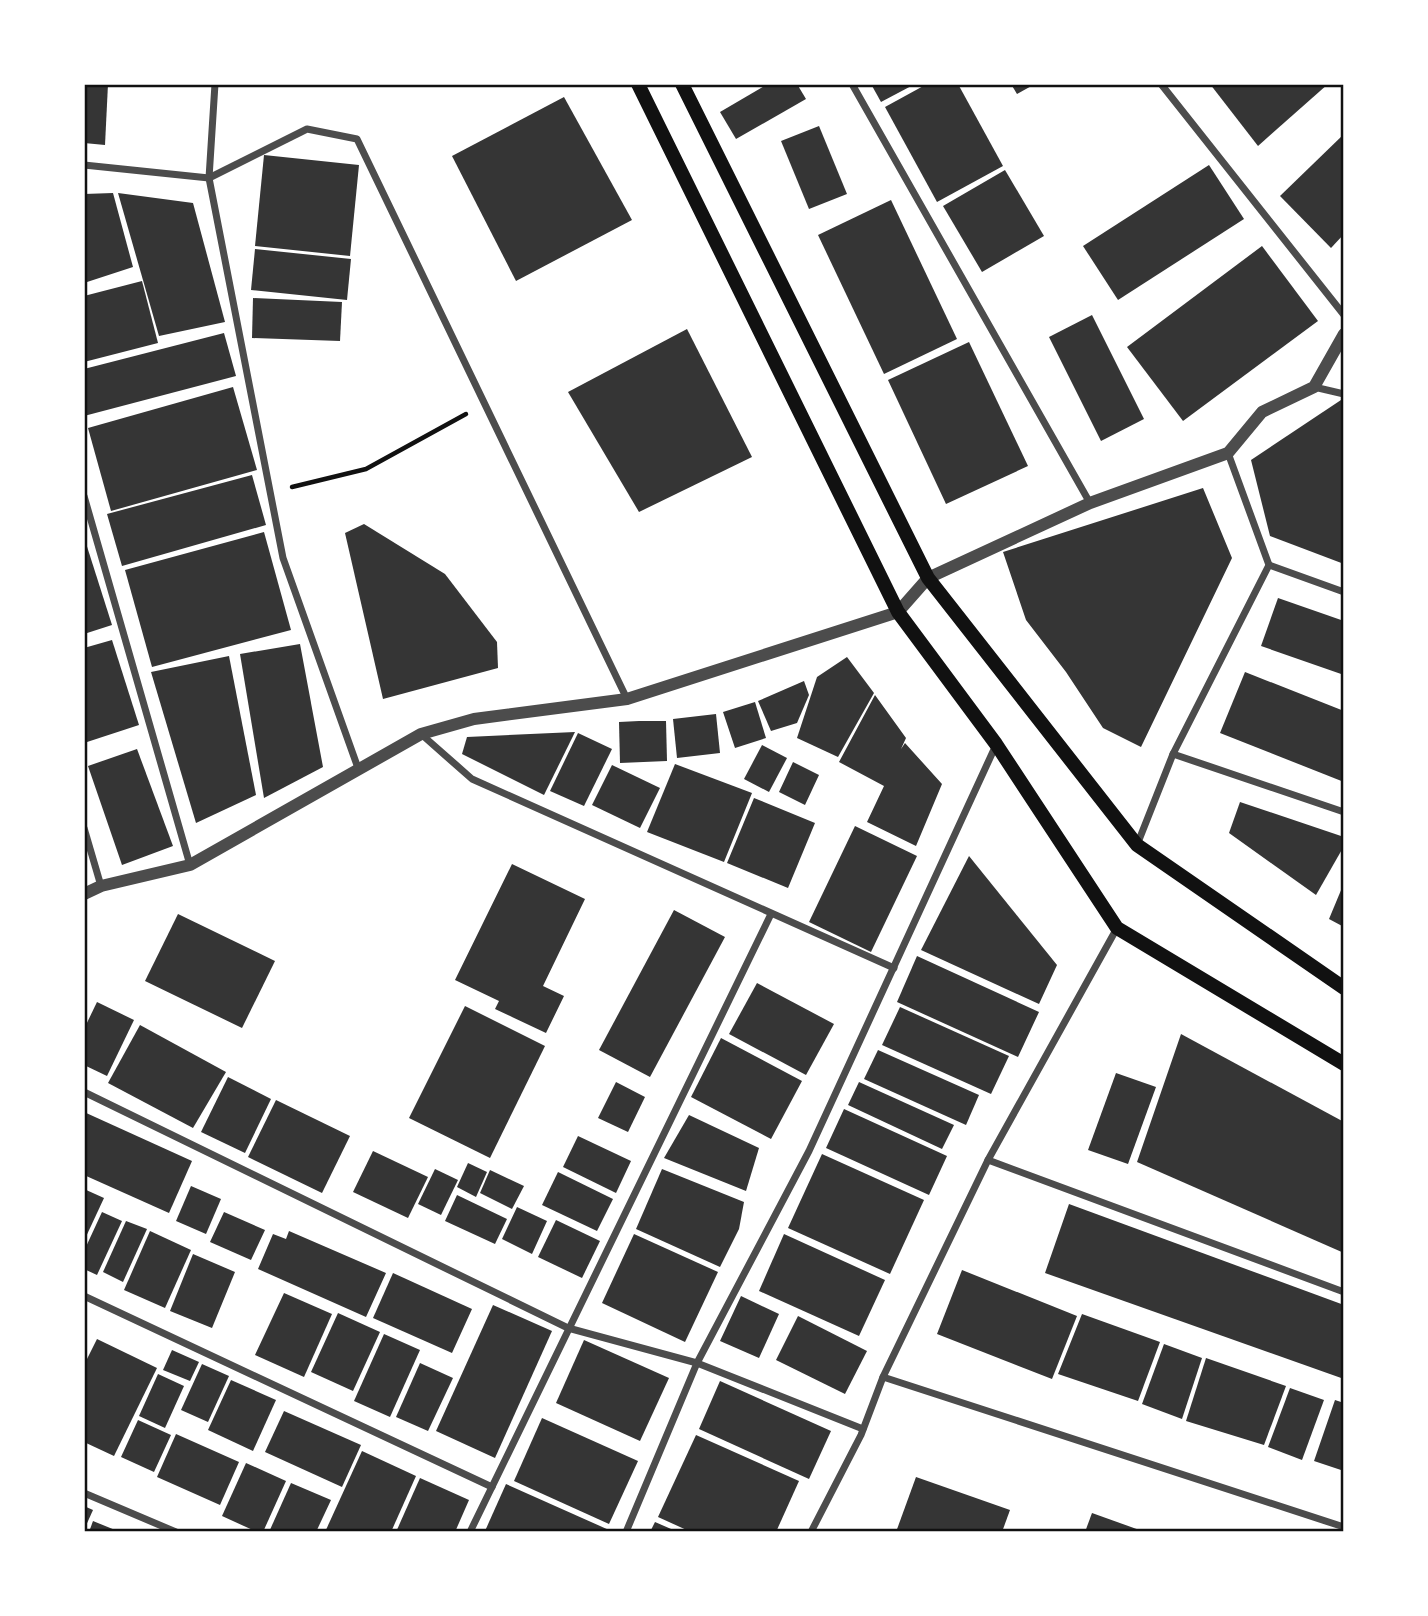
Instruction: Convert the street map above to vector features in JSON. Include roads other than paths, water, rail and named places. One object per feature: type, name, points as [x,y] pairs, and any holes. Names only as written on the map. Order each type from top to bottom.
[{"type":"main road","points":[[638,84],[898,612],[996,744],[1117,928],[1344,1064]]},
{"type":"main road","points":[[682,84],[928,578],[1137,845],[1344,988]]},
{"type":"street","points":[[215,84],[209,178],[283,558],[358,768]]},
{"type":"street","points":[[852,84],[1090,503]]},
{"type":"street","points":[[1161,84],[1344,314]]},
{"type":"street","points":[[84,165],[209,178],[307,129],[357,139],[627,699]]},
{"type":"street","points":[[84,894],[101,887],[190,865],[421,734],[474,719],[627,699],[898,612],[928,578],[1090,503],[1228,453],[1262,412],[1314,387],[1344,334]]},
{"type":"street","points":[[1314,387],[1344,394]]},
{"type":"street","points":[[1137,845],[1173,754],[1269,565],[1228,453]]},
{"type":"street","points":[[84,496],[190,865]]},
{"type":"street","points":[[1269,565],[1344,592]]},
{"type":"street","points":[[421,734],[472,779],[894,968]]},
{"type":"street","points":[[626,1532],[697,1363],[809,1151],[996,744]]},
{"type":"street","points":[[1173,754],[1344,812]]},
{"type":"street","points":[[84,828],[101,887]]},
{"type":"street","points":[[470,1532],[771,914]]},
{"type":"street","points":[[811,1532],[863,1429],[883,1377],[988,1160],[1117,928]]},
{"type":"street","points":[[84,1091],[568,1328],[697,1363],[863,1429]]},
{"type":"street","points":[[988,1160],[1344,1292]]},
{"type":"street","points":[[84,1296],[492,1487]]},
{"type":"street","points":[[883,1377],[1344,1527]]},
{"type":"street","points":[[84,1493],[176,1532]]}]
